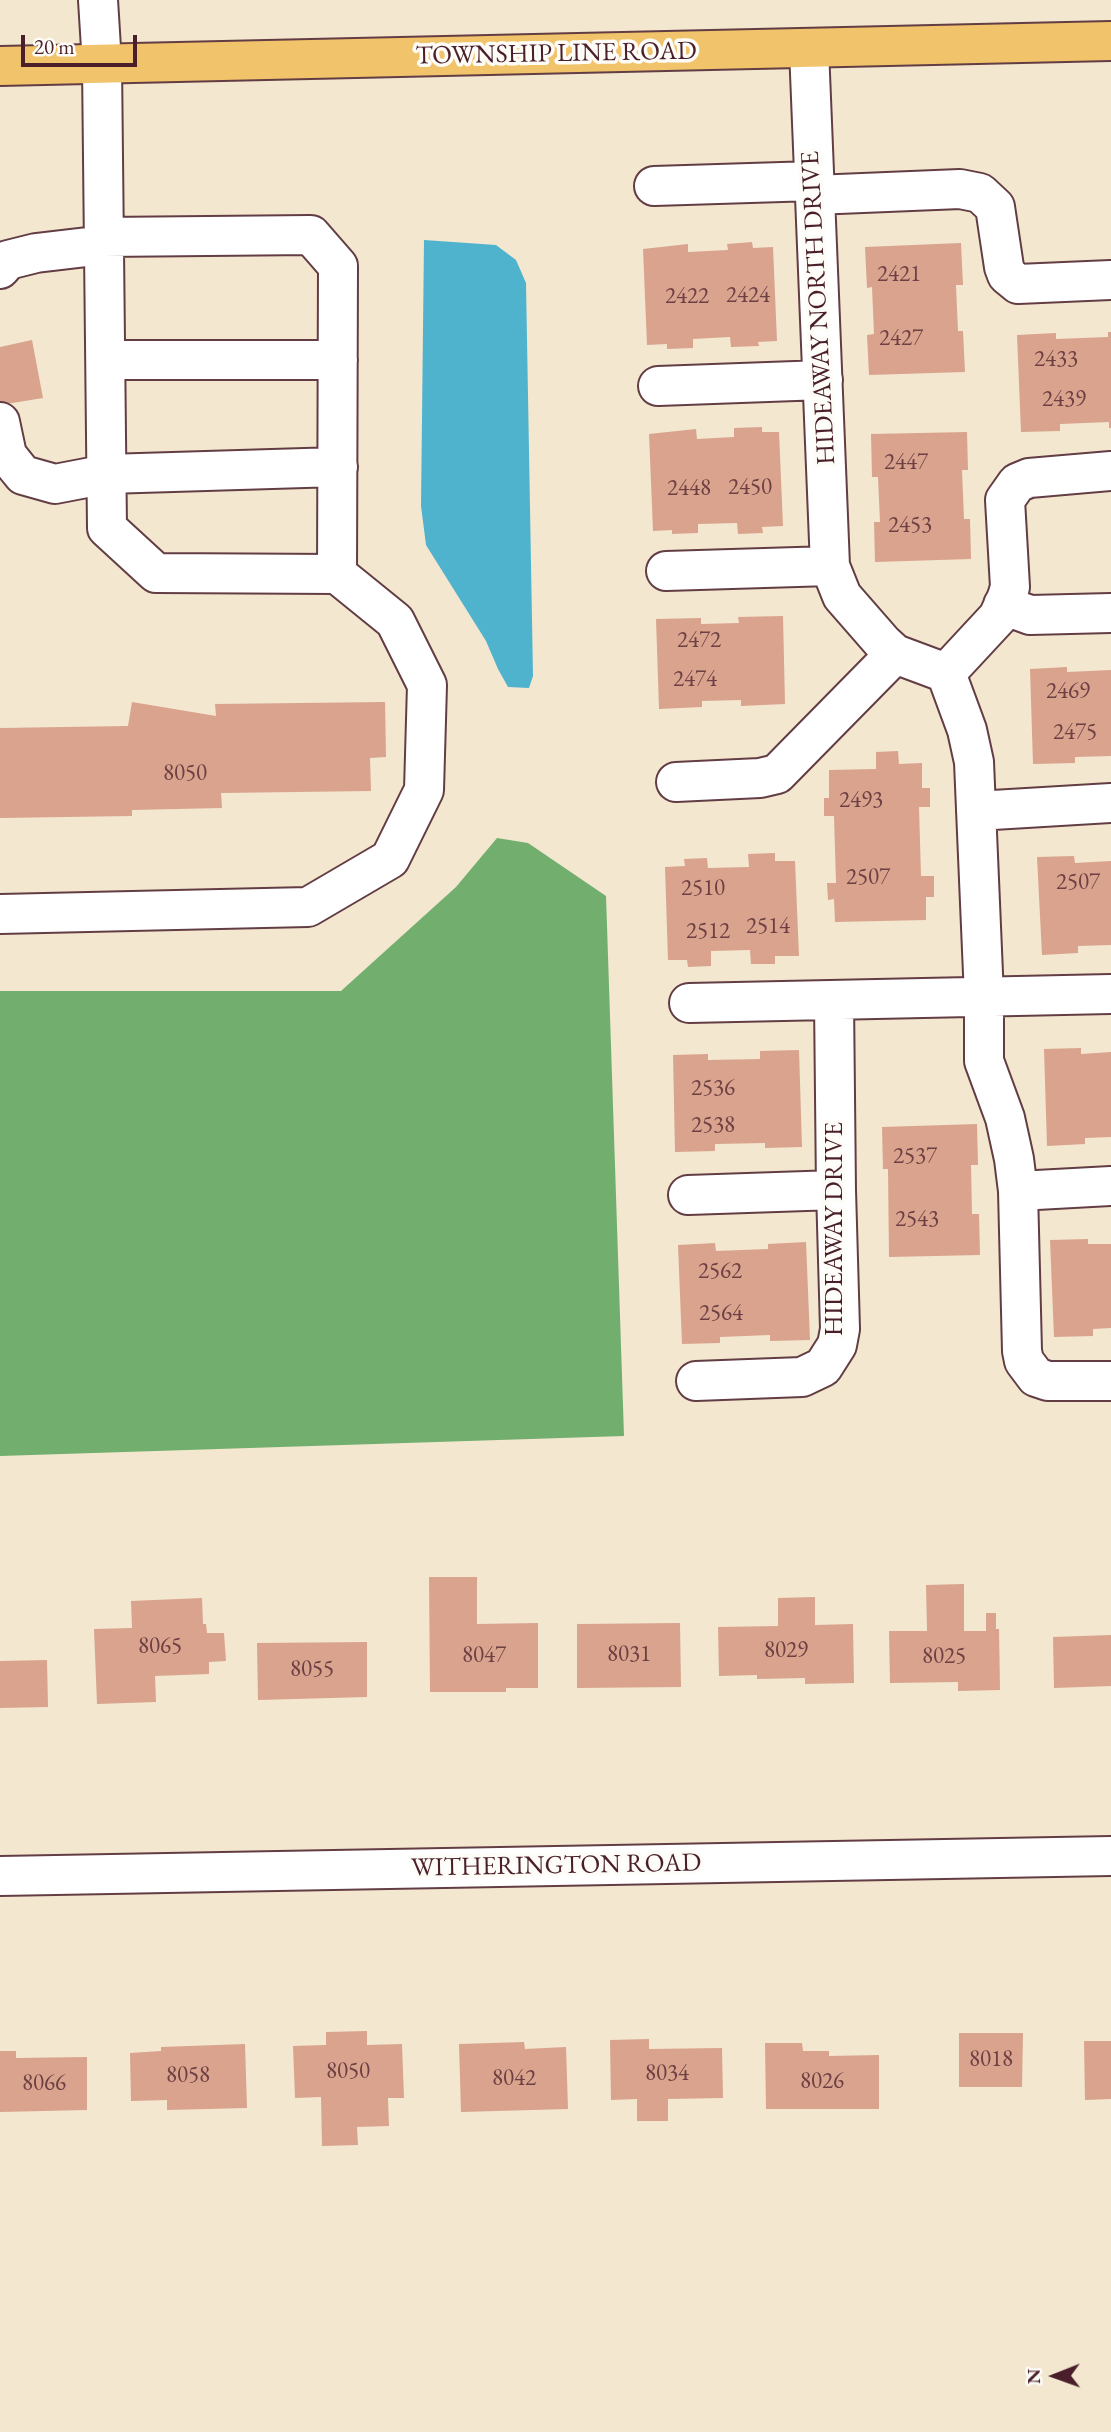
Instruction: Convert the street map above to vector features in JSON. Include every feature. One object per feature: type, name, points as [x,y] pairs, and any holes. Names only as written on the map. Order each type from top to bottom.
[{"type":"main road","name":"TOWNSHIP LINE ROAD","points":[[0,66],[1111,41]]},
{"type":"street","points":[[0,914],[308,907],[390,859],[424,790],[427,685],[394,621],[337,574],[156,573],[107,528],[102,64],[98,0]]},
{"type":"street","name":"HIDEAWAY NORTH DRIVE","points":[[809,49],[831,566],[842,596],[851,609],[895,654]]},
{"type":"street","points":[[654,186],[960,189],[980,193],[995,207],[1004,267],[1007,275],[1018,284],[1111,280]]},
{"type":"street","points":[[0,269],[8,260],[104,241],[311,235],[338,266],[337,574]]},
{"type":"street","points":[[106,359],[338,360]]},
{"type":"street","points":[[658,386],[823,380]]},
{"type":"street","points":[[0,422],[7,455],[23,475],[55,484],[107,474],[338,467]]},
{"type":"street","points":[[946,673],[998,617],[1010,587],[1006,500],[1017,483],[1029,478],[1111,471]]},
{"type":"street","points":[[666,571],[831,566]]},
{"type":"street","points":[[1003,605],[1030,615],[1111,613]]},
{"type":"street","points":[[676,782],[760,778],[777,774],[895,654],[946,673],[967,730],[974,762],[984,997],[984,1061],[1005,1118],[1014,1159],[1018,1191],[1024,1361],[1036,1377],[1048,1381],[1111,1381]]},
{"type":"street","points":[[976,811],[1111,803]]},
{"type":"street","points":[[690,1003],[1111,994]]},
{"type":"street","name":"HIDEAWAY DRIVE","points":[[696,1381],[802,1377],[814,1373],[827,1361],[837,1345],[840,1329],[834,1000]]},
{"type":"street","points":[[1018,1191],[1111,1186]]},
{"type":"street","points":[[688,1195],[836,1190]]},
{"type":"street","name":"WITHERINGTON ROAD","points":[[0,1876],[1111,1856]]},
{"type":"green space","points":[[497,838],[528,843],[606,896],[624,1436],[0,1456],[0,991],[341,991],[456,887]]},
{"type":"water","points":[[424,240],[496,245],[516,260],[526,283],[533,676],[529,688],[508,687],[486,641],[426,545],[421,506]]},
{"type":"building","points":[[752,242],[753,248],[773,247],[777,341],[758,342],[759,346],[731,347],[730,337],[693,339],[693,348],[667,349],[667,344],[647,345],[643,249],[688,244],[688,252],[728,250],[727,244]]},
{"type":"building","points":[[961,243],[963,285],[956,285],[958,331],[963,331],[965,372],[869,375],[867,335],[874,334],[872,287],[867,288],[865,247]]},
{"type":"building","points":[[1108,332],[1111,332],[1111,428],[1109,422],[1060,424],[1060,431],[1021,432],[1017,335],[1056,333],[1056,339],[1108,337]]},
{"type":"building","points":[[32,340],[43,398],[0,405],[0,347]]},
{"type":"building","points":[[762,427],[762,432],[779,432],[783,526],[762,527],[763,533],[738,534],[737,523],[698,524],[698,533],[672,534],[672,530],[653,531],[649,434],[696,429],[697,439],[734,437],[734,428]]},
{"type":"building","points":[[967,432],[968,470],[962,470],[964,519],[970,519],[971,559],[875,562],[874,522],[880,522],[878,477],[872,477],[871,434]]},
{"type":"building","points":[[783,616],[785,704],[741,706],[741,700],[702,701],[702,707],[659,709],[656,619],[701,618],[701,624],[739,623],[738,617]]},
{"type":"building","points":[[1067,667],[1067,672],[1111,670],[1111,756],[1075,757],[1075,763],[1033,764],[1030,669]]},
{"type":"building","points":[[132,702],[216,716],[215,704],[385,702],[386,757],[370,758],[371,791],[221,793],[222,808],[132,810],[132,816],[0,818],[0,728],[128,726]]},
{"type":"building","points":[[898,751],[899,764],[922,763],[922,788],[930,788],[930,807],[919,807],[921,876],[934,876],[934,897],[926,897],[926,920],[835,922],[834,899],[828,900],[827,883],[836,883],[834,816],[824,816],[824,798],[829,798],[829,770],[876,769],[876,752]]},
{"type":"building","points":[[775,853],[775,861],[795,861],[799,956],[775,956],[775,964],[751,964],[750,950],[711,951],[711,966],[688,967],[687,960],[668,960],[665,867],[685,866],[684,859],[707,858],[708,868],[749,867],[748,854]]},
{"type":"building","points":[[1074,856],[1075,863],[1111,861],[1111,945],[1078,946],[1078,953],[1042,955],[1037,857]]},
{"type":"building","points":[[1081,1048],[1081,1054],[1111,1052],[1111,1137],[1085,1138],[1085,1144],[1047,1146],[1044,1049]]},
{"type":"building","points":[[799,1050],[802,1147],[765,1148],[765,1143],[715,1144],[715,1151],[675,1152],[673,1055],[708,1054],[708,1060],[760,1059],[760,1051]]},
{"type":"building","points":[[977,1124],[978,1165],[971,1165],[972,1214],[979,1214],[980,1255],[889,1257],[888,1169],[883,1169],[882,1127]]},
{"type":"building","points":[[1088,1239],[1088,1244],[1111,1244],[1111,1328],[1093,1329],[1093,1336],[1054,1337],[1050,1240]]},
{"type":"building","points":[[806,1242],[810,1340],[770,1341],[770,1335],[720,1337],[720,1343],[682,1344],[678,1245],[715,1243],[716,1251],[768,1249],[768,1244]]},
{"type":"building","points":[[429,1577],[477,1577],[477,1624],[538,1623],[538,1688],[506,1688],[506,1692],[430,1692]]},
{"type":"building","points":[[964,1584],[964,1631],[986,1631],[986,1613],[996,1613],[996,1629],[999,1629],[1000,1690],[958,1691],[958,1682],[890,1683],[889,1631],[927,1631],[926,1585]]},
{"type":"building","points":[[815,1597],[815,1625],[853,1624],[854,1683],[805,1684],[805,1678],[757,1679],[757,1675],[719,1676],[718,1627],[778,1626],[778,1598]]},
{"type":"building","points":[[202,1598],[203,1624],[206,1624],[207,1633],[224,1633],[226,1661],[209,1662],[209,1674],[155,1676],[156,1702],[97,1704],[94,1629],[132,1628],[131,1601]]},
{"type":"building","points":[[680,1623],[681,1687],[577,1688],[577,1624]]},
{"type":"building","points":[[1111,1635],[1111,1686],[1054,1688],[1053,1637]]},
{"type":"building","points":[[367,1642],[367,1697],[258,1700],[257,1643]]},
{"type":"building","points":[[47,1660],[48,1707],[0,1708],[0,1661]]},
{"type":"building","points":[[367,2031],[367,2045],[402,2044],[404,2098],[388,2098],[389,2126],[357,2127],[358,2145],[322,2146],[321,2097],[295,2098],[293,2046],[326,2045],[326,2032]]},
{"type":"building","points":[[959,2033],[1023,2033],[1022,2087],[959,2087]]},
{"type":"building","points":[[649,2039],[649,2049],[722,2048],[723,2098],[668,2099],[668,2121],[637,2121],[637,2099],[611,2100],[610,2040]]},
{"type":"building","points":[[1084,2041],[1111,2041],[1111,2099],[1085,2100]]},
{"type":"building","points":[[524,2042],[525,2049],[566,2047],[568,2109],[461,2112],[459,2044]]},
{"type":"building","points":[[765,2043],[802,2043],[803,2051],[829,2051],[829,2056],[879,2055],[879,2109],[766,2109]]},
{"type":"building","points":[[245,2044],[247,2108],[167,2110],[167,2100],[131,2101],[130,2053],[161,2051],[161,2047]]},
{"type":"building","points":[[0,2051],[16,2051],[16,2058],[87,2057],[87,2110],[0,2112]]}]
